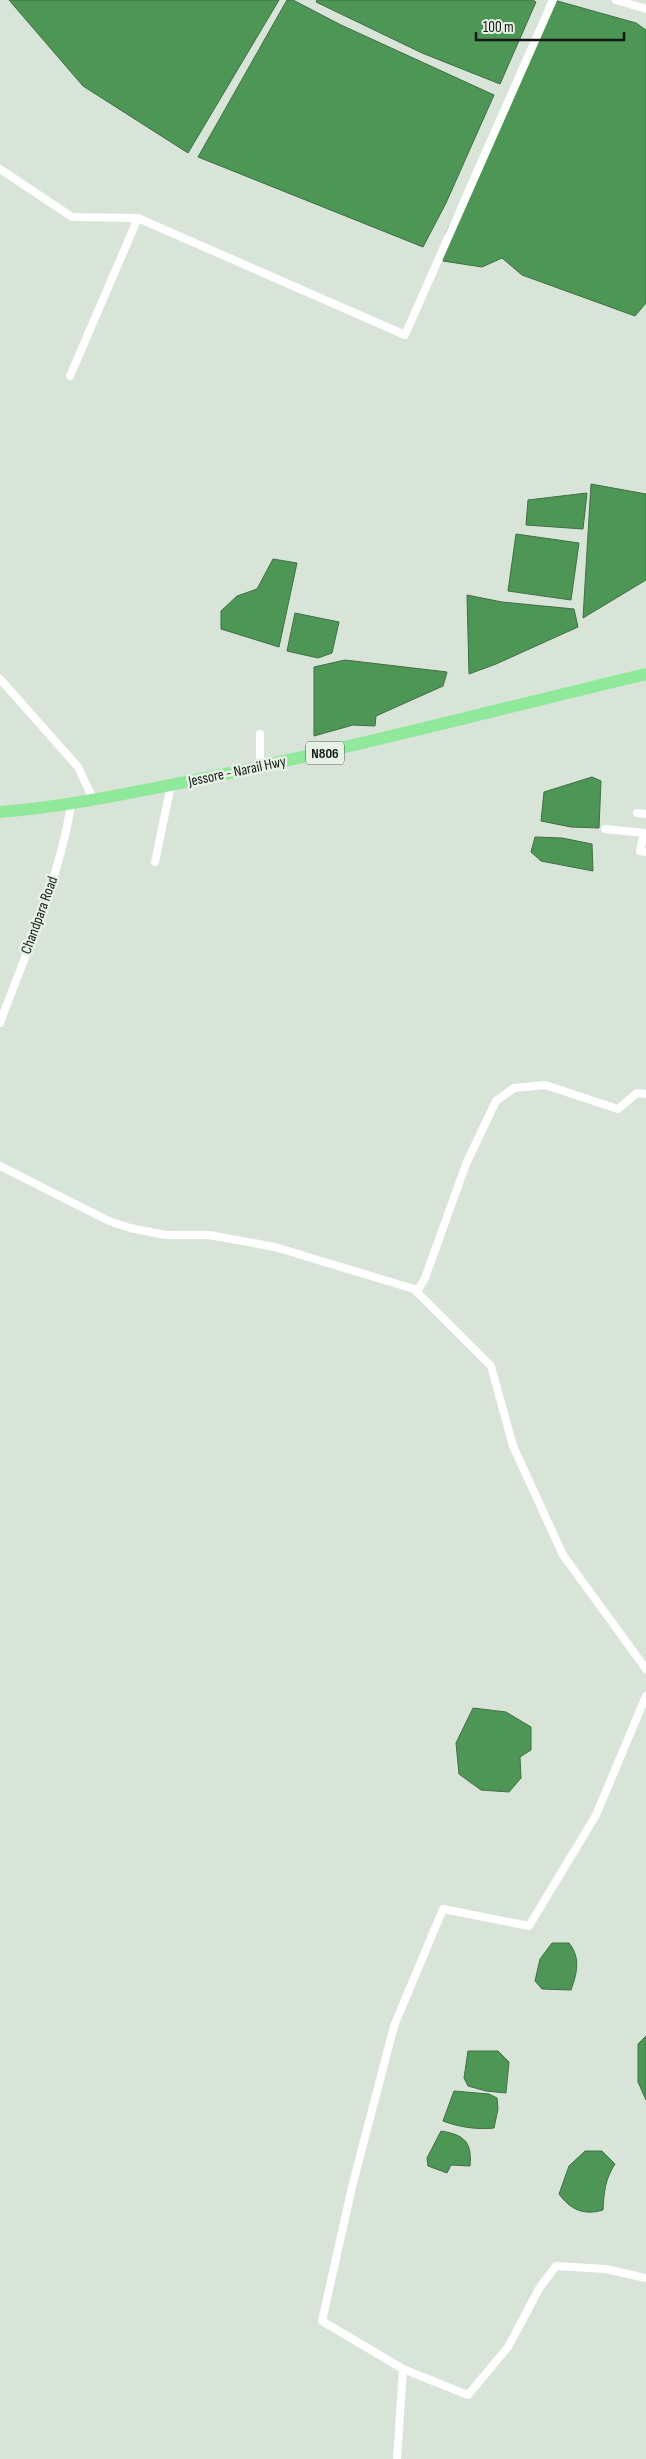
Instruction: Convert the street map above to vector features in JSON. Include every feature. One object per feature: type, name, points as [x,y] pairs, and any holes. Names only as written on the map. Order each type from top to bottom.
[{"type":"highway","name":"Jessore - Narail Hwy","points":[[0,812],[94,801],[260,766],[376,741],[646,674]]},
{"type":"street","points":[[0,169],[72,217],[138,218],[405,335],[553,0]]},
{"type":"street","points":[[616,0],[646,10]]},
{"type":"street","points":[[70,376],[138,218]]},
{"type":"street","points":[[0,679],[78,768],[94,801]]},
{"type":"street","points":[[260,734],[260,766]]},
{"type":"street","points":[[156,862],[171,785]]},
{"type":"street","name":"Chandpara Road","points":[[0,1023],[50,886],[67,829],[71,805]]},
{"type":"street","points":[[637,813],[646,814]]},
{"type":"street","points":[[605,829],[644,833],[640,851],[646,852]]},
{"type":"street","points":[[417,1292],[425,1278],[466,1164],[496,1101],[514,1088],[545,1086],[618,1109],[637,1092],[646,1094]]},
{"type":"street","points":[[0,1166],[109,1221],[130,1228],[166,1235],[209,1235],[275,1247],[414,1289],[491,1366],[513,1446],[563,1555],[646,1669]]},
{"type":"street","points":[[646,1696],[596,1815],[529,1926],[443,1910],[394,2026],[352,2187],[322,2321],[403,2369],[468,2395],[508,2347],[540,2287],[556,2266],[606,2269],[646,2278]]},
{"type":"street","points":[[397,2459],[403,2369]]},
{"type":"shaded area","points":[[9,0],[279,0],[188,153],[83,86]]},
{"type":"shaded area","points":[[287,0],[293,0],[341,25],[494,95],[446,203],[423,247],[198,157]]},
{"type":"shaded area","points":[[317,0],[533,0],[536,2],[500,84],[422,53],[316,2]]},
{"type":"shaded area","points":[[554,0],[636,23],[646,30],[646,303],[635,316],[522,275],[502,258],[482,267],[443,261],[446,233]]},
{"type":"shaded area","points":[[591,484],[646,494],[646,580],[583,618]]},
{"type":"shaded area","points":[[587,493],[583,529],[526,525],[528,500]]},
{"type":"shaded area","points":[[516,534],[579,543],[571,600],[508,591]]},
{"type":"shaded area","points":[[273,559],[297,563],[279,647],[221,629],[221,611],[237,596],[257,589]]},
{"type":"shaded area","points":[[467,595],[502,602],[574,609],[578,627],[496,664],[469,674]]},
{"type":"shaded area","points":[[295,613],[339,622],[332,653],[318,658],[287,651]]},
{"type":"shaded area","points":[[345,660],[447,672],[443,686],[376,716],[375,726],[353,725],[314,736],[314,667]]},
{"type":"shaded area","points":[[592,777],[601,781],[599,828],[571,827],[541,821],[544,792]]},
{"type":"shaded area","points":[[535,837],[562,838],[592,844],[593,871],[541,861],[531,852]]},
{"type":"shaded area","points":[[473,1708],[506,1712],[531,1727],[531,1750],[520,1757],[521,1778],[509,1792],[481,1790],[459,1774],[456,1743]]},
{"type":"shaded area","points":[[552,1943],[569,1943],[573,1949],[577,1966],[571,1990],[542,1989],[535,1981],[540,1959]]},
{"type":"shaded area","points":[[646,2036],[646,2100],[638,2082],[638,2044]]},
{"type":"shaded area","points":[[468,2051],[498,2051],[509,2062],[506,2093],[486,2091],[468,2086],[464,2078]]},
{"type":"shaded area","points":[[454,2091],[489,2094],[497,2098],[498,2109],[494,2128],[481,2129],[443,2121]]},
{"type":"shaded area","points":[[441,2131],[456,2135],[465,2141],[470,2151],[470,2166],[451,2165],[447,2173],[428,2166],[427,2158]]},
{"type":"shaded area","points":[[585,2151],[602,2151],[615,2164],[606,2186],[603,2210],[596,2212],[578,2210],[568,2204],[559,2194],[569,2166]]}]
